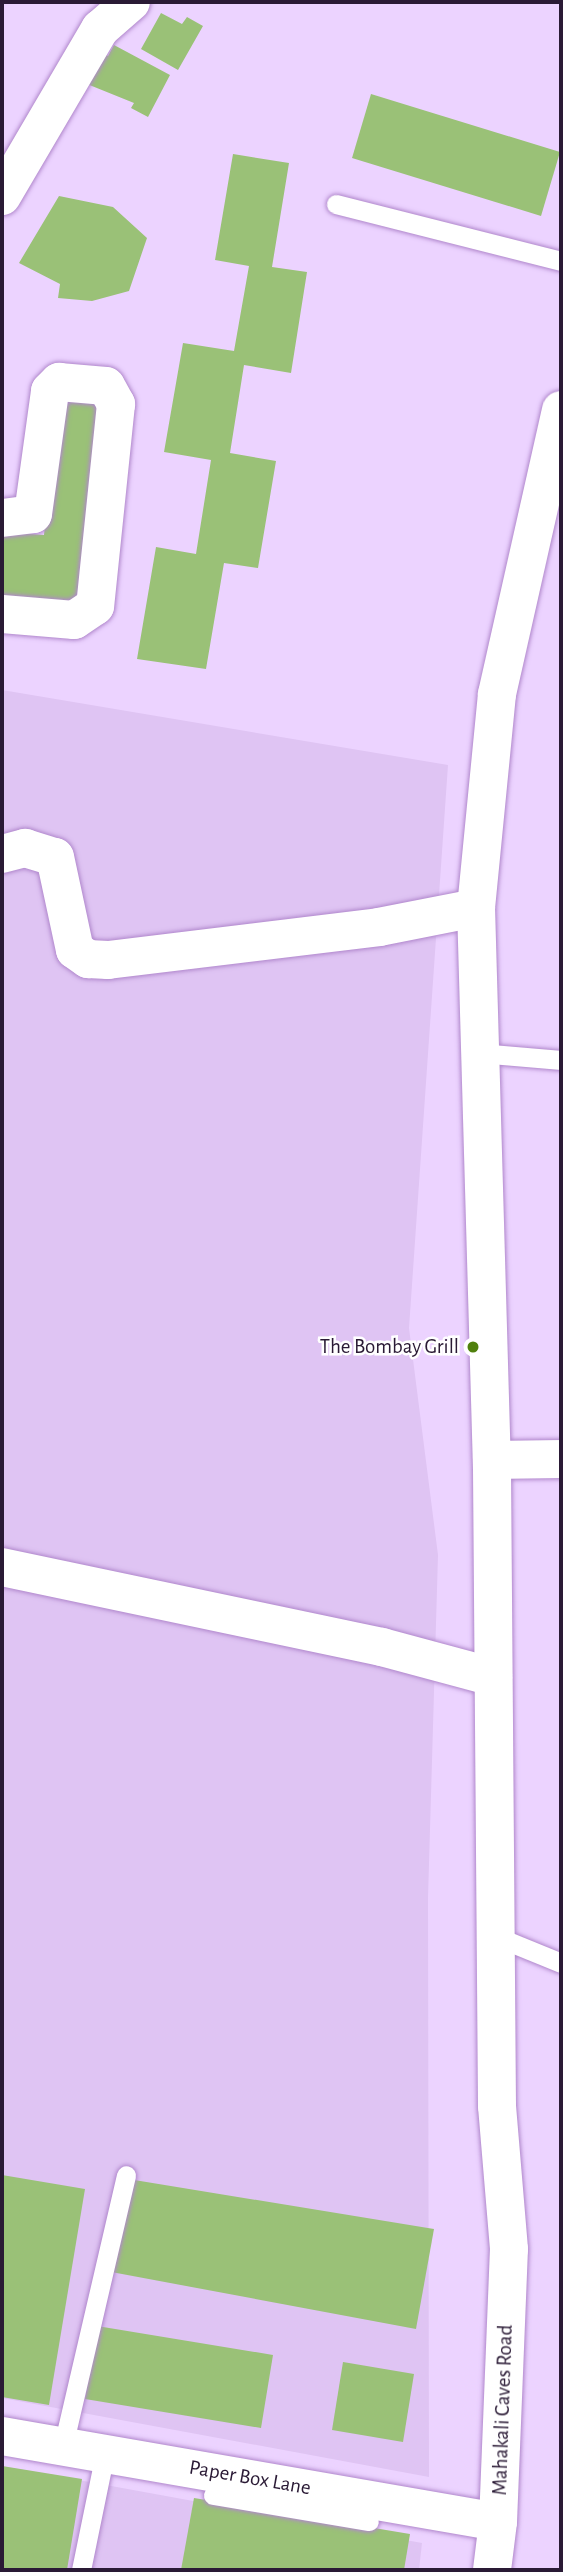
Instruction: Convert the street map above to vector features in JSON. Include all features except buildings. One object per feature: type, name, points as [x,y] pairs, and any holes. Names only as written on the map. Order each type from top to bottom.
[{"type":"street","points":[[2,196],[100,29],[131,2]]},
{"type":"street","points":[[2,518],[33,514],[50,391],[59,382],[106,386],[116,404],[95,606],[74,620],[2,614]]},
{"type":"street","name":"Mahakali Caves Road","points":[[492,2570],[498,2522],[509,2249],[496,2106],[492,1460],[476,908],[497,694],[561,410]]},
{"type":"street","points":[[2,854],[26,848],[55,857],[75,950],[88,959],[108,960],[379,927],[476,908]]},
{"type":"street","points":[[492,1460],[561,1459]]},
{"type":"street","points":[[2,1567],[382,1647],[493,1677]]},
{"type":"street","name":"Paper Box Lane","points":[[2,2435],[105,2453],[255,2496],[498,2522]]},
{"type":"lane","points":[[336,204],[561,261]]},
{"type":"lane","points":[[480,1053],[561,1060]]},
{"type":"lane","points":[[495,1936],[561,1963]]},
{"type":"lane","points":[[63,2446],[126,2175]]},
{"type":"lane","points":[[81,2570],[105,2453]]},
{"type":"lane","points":[[213,2495],[255,2496],[369,2521]]},
{"type":"shaded area","points":[[2,690],[448,765],[409,1328],[438,1555],[428,1898],[429,2477],[2,2398]]},
{"type":"shaded area","points":[[2,2466],[422,2543],[419,2570],[2,2570]]},
{"type":"place","name":"The Bombay Grill","points":[[473,1347]]}]
